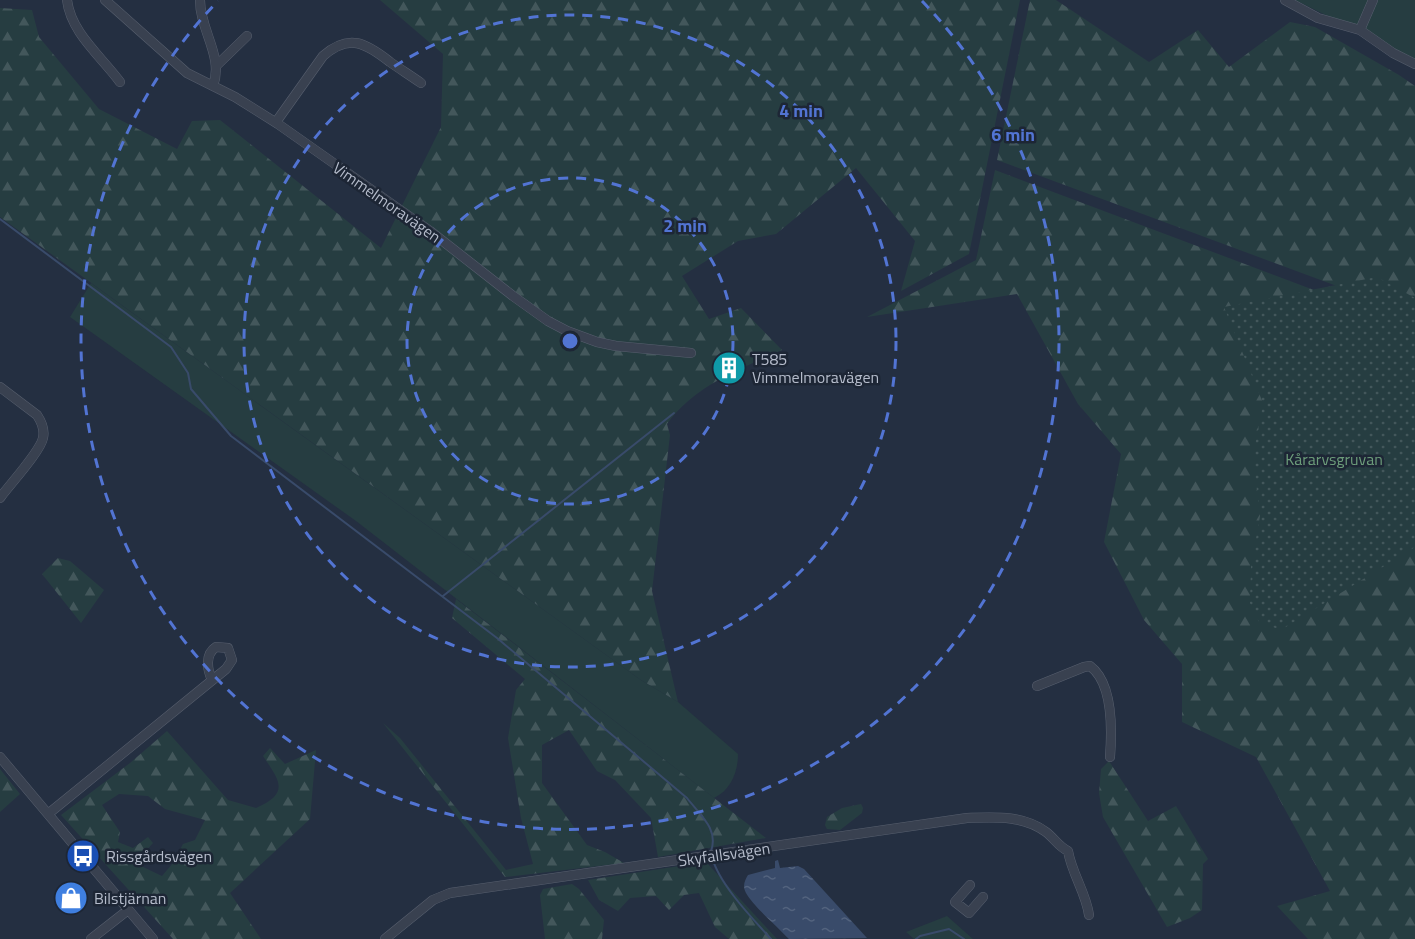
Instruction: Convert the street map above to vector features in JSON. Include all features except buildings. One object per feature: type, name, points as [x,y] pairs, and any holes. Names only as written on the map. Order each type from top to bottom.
[{"type":"street","points":[[67,0],[68,12],[79,33],[107,63],[120,82]]},
{"type":"street","name":"Vimmelmoravägen","points":[[105,0],[195,78],[276,122],[430,231],[548,321],[597,342],[691,353]]},
{"type":"street","points":[[200,0],[201,18],[213,49],[216,66],[217,75],[213,86]]},
{"type":"street","points":[[1285,0],[1318,18],[1360,30],[1393,53],[1415,64]]},
{"type":"street","points":[[1360,30],[1373,0]]},
{"type":"street","points":[[216,66],[247,36]]},
{"type":"street","points":[[276,122],[323,56],[333,48],[346,43],[368,45],[421,83]]},
{"type":"street","points":[[0,387],[37,415],[41,420],[44,436],[37,450],[0,498]]},
{"type":"street","points":[[1037,686],[1084,667],[1090,666],[1097,671],[1112,726],[1110,757]]},
{"type":"street","points":[[48,814],[212,680]]},
{"type":"street","points":[[0,757],[153,939]]},
{"type":"street","name":"Skyfallsvägen","points":[[385,939],[433,900],[450,893],[967,818],[1010,818],[1030,824],[1047,833],[1068,851],[1073,874],[1084,896],[1089,915]]},
{"type":"street","points":[[970,885],[955,902],[969,913],[983,897]]},
{"type":"street","points":[[91,939],[128,910]]},
{"type":"green space","points":[[380,0],[1020,0],[969,254],[901,291],[915,241],[856,168],[776,234],[738,241],[682,276],[709,319],[741,308],[782,350],[704,389],[690,399],[667,424],[670,435],[652,591],[678,702],[641,680],[0,217],[0,8],[32,10],[39,37],[99,109],[177,149],[192,121],[220,120],[381,248],[441,127],[443,54]]},
{"type":"green space","points":[[1030,0],[1056,0],[1149,62],[1198,30],[1229,67],[1290,22],[1315,27],[1415,86],[1415,315],[997,160]]},
{"type":"green space","points":[[1295,0],[1415,0],[1415,59]]},
{"type":"green space","points":[[995,170],[1415,328],[1415,939],[1308,939],[1277,906],[1330,891],[1256,757],[1182,722],[1182,664],[1144,620],[1104,542],[1121,454],[1078,404],[1017,294],[867,317],[976,260]]},
{"type":"green space","name":"Kårarvsgruvan","points":[[1377,277],[1415,298],[1415,547],[1281,630],[1259,622],[1250,603],[1251,567],[1260,516],[1253,457],[1263,403],[1224,307]]},
{"type":"green space","points":[[91,283],[641,680],[678,702],[738,754],[735,774],[729,785],[714,798],[356,521],[70,317]]},
{"type":"green space","points":[[58,558],[70,561],[104,590],[81,623],[42,574]]},
{"type":"green space","points":[[456,599],[766,838],[658,857],[651,818],[615,780],[597,771],[569,730],[542,745],[542,783],[587,845],[624,863],[505,877],[383,723],[400,738],[506,870],[533,864],[521,818],[508,738],[516,690],[525,679],[452,618]]},
{"type":"green space","points":[[167,731],[228,800],[256,808],[274,797],[278,791],[279,785],[274,772],[263,756],[270,748],[285,764],[316,750],[310,819],[230,893],[261,939],[173,939],[61,815],[130,763]],"holes":[[[119,794],[148,796],[165,809],[205,820],[195,840],[183,844],[173,863],[162,876],[143,867],[143,854],[153,843],[148,837],[133,848],[118,842],[120,832],[102,805]]]},
{"type":"green space","points":[[1109,761],[1148,821],[1176,806],[1208,859],[1203,864],[1202,910],[1190,918],[1167,927],[1103,817],[1099,793],[1101,769]]},
{"type":"green space","points":[[0,769],[20,794],[0,812]]},
{"type":"green space","points":[[861,804],[862,813],[840,830],[827,829],[825,825],[827,817],[842,808]]},
{"type":"green space","points":[[706,862],[777,939],[729,939],[715,927],[699,893],[684,895],[669,910],[656,896],[630,898],[618,911],[599,900],[588,880]]},
{"type":"green space","points":[[572,884],[579,889],[604,920],[602,939],[545,939],[540,895],[543,889]]},
{"type":"green space","points":[[947,916],[973,939],[914,939],[906,932]]},
{"type":"water","points":[[778,860],[780,868],[798,866],[804,869],[867,938],[789,939],[754,904],[744,888],[748,875],[775,868],[775,861]]},
{"type":"waterway","points":[[0,219],[171,347],[188,373],[191,389],[231,436],[497,638],[687,798],[710,829],[713,843],[711,851]]},
{"type":"waterway","points":[[443,596],[674,413]]},
{"type":"waterway","points":[[712,857],[729,889],[771,939]]},
{"type":"waterway","points":[[916,939],[949,929],[964,939]]},
{"type":"place","name":"T585 Vimmelmoravägen","points":[[729,368]]},
{"type":"place","name":"Rissgårdsvägen","points":[[83,856]]},
{"type":"place","name":"Bilstjärnan","points":[[71,898]]}]
